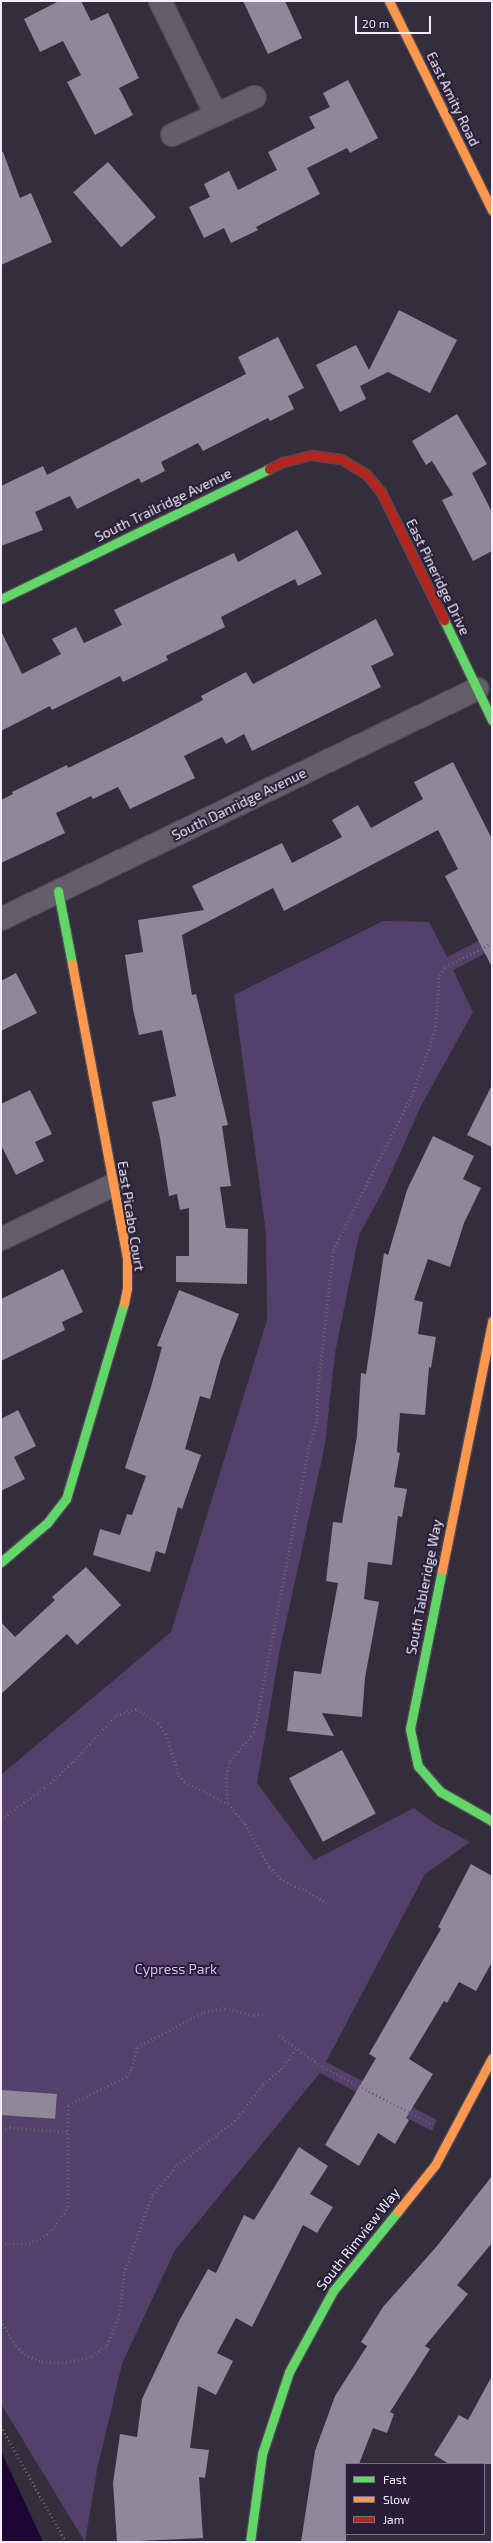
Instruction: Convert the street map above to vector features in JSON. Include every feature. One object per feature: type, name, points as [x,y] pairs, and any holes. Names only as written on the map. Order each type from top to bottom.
[{"type":"street","points":[[160,1],[216,115]]},
{"type":"street","name":"East Amity Road","points":[[390,1],[492,210]]},
{"type":"street","points":[[172,136],[255,97]]},
{"type":"street","name":"South Trailridge Avenue","points":[[1,598],[283,462],[312,455],[342,460]]},
{"type":"street","name":"East Pineridge Drive","points":[[342,460],[366,474],[381,492],[492,720]]},
{"type":"street","name":"South Danridge Avenue","points":[[1,919],[477,689]]},
{"type":"street","name":"East Picabo Court","points":[[1,1562],[47,1523],[66,1499],[121,1317],[127,1288],[127,1259],[58,891]]},
{"type":"street","points":[[1,1239],[113,1185]]},
{"type":"street","name":"South Tableridge Way","points":[[492,1321],[410,1729],[418,1766],[441,1792],[492,1822]]},
{"type":"street","name":"South Rimview Way","points":[[250,2542],[262,2454],[289,2372],[333,2291],[435,2165],[492,2058]]},
{"type":"path","points":[[227,1803],[226,1775],[230,1761],[254,1732],[309,1446],[317,1420],[317,1396],[333,1250],[412,1095],[435,1031],[439,976],[445,967],[492,943]]},
{"type":"path","points":[[1,1819],[44,1788],[73,1762],[116,1716],[137,1709],[159,1723],[166,1734],[179,1775],[185,1782],[227,1803],[247,1828],[269,1867],[281,1879],[295,1888],[307,1891],[327,1904]]},
{"type":"path","points":[[1,2244],[25,2244],[40,2239],[62,2218],[68,2207],[68,2105],[126,2077],[132,2068],[137,2047],[212,2009],[225,2008],[254,2015],[263,2014]]},
{"type":"path","points":[[279,2035],[296,2049],[323,2067],[452,2134]]},
{"type":"path","points":[[1,2320],[16,2346],[28,2356],[42,2361],[58,2363],[78,2360],[92,2356],[107,2345],[119,2315],[124,2273],[152,2195],[177,2165],[235,2121],[263,2084],[280,2069],[296,2049]]},
{"type":"path","points":[[1,2129],[10,2127],[68,2132]]},
{"type":"path","points":[[1,2426],[66,2542]]},
{"type":"green space","name":"Cypress Park","points":[[383,921],[429,922],[447,957],[492,934],[492,950],[453,970],[473,1012],[421,1106],[384,1189],[359,1235],[335,1353],[325,1445],[280,1649],[257,1783],[314,1860],[414,1808],[434,1823],[470,1842],[425,1874],[326,2062],[437,2120],[432,2131],[320,2073],[175,2250],[122,2364],[97,2470],[85,2542],[1,2404],[1,1775],[171,1632],[267,1320],[266,1233],[234,995]]},
{"type":"shaded area","points":[[1,2451],[43,2542],[1,2542]]},
{"type":"building","points":[[59,1],[81,1],[91,21],[108,13],[139,78],[119,88],[133,115],[95,135],[67,82],[81,75],[63,41],[40,52],[24,19]]},
{"type":"building","points":[[243,1],[285,1],[302,38],[268,54]]},
{"type":"building","points":[[348,80],[378,138],[350,153],[347,148],[307,168],[320,194],[256,227],[258,230],[231,243],[224,228],[204,238],[189,207],[210,197],[204,184],[229,171],[238,190],[277,170],[268,152],[315,128],[309,117],[330,107],[323,93]]},
{"type":"building","points":[[1,152],[3,152],[20,198],[31,193],[52,242],[1,265]]},
{"type":"building","points":[[108,162],[156,217],[121,247],[73,192]]},
{"type":"building","points":[[399,310],[457,340],[430,393],[388,372],[360,386],[366,399],[340,412],[316,365],[356,345],[369,370]]},
{"type":"building","points":[[278,337],[304,388],[288,396],[294,409],[270,421],[268,418],[203,451],[198,443],[161,462],[165,471],[141,483],[139,478],[77,509],[70,496],[35,512],[43,530],[1,546],[1,486],[43,466],[47,475],[246,374],[238,357]]},
{"type":"building","points":[[457,414],[487,464],[472,473],[492,512],[492,551],[473,561],[442,500],[453,495],[432,461],[426,465],[412,441]]},
{"type":"building","points":[[297,530],[322,574],[298,586],[295,579],[221,617],[225,627],[166,656],[168,660],[123,682],[120,676],[52,710],[50,706],[1,731],[1,631],[22,674],[61,654],[52,639],[76,627],[84,643],[122,625],[114,610],[234,553],[238,562]]},
{"type":"building","points":[[376,619],[394,655],[371,666],[381,687],[252,751],[244,734],[226,744],[222,737],[184,756],[195,778],[130,809],[118,787],[93,799],[91,796],[56,813],[65,833],[1,863],[1,800],[13,794],[12,792],[67,765],[68,768],[138,734],[203,700],[201,696],[246,672],[253,684]]},
{"type":"building","points":[[453,762],[492,839],[492,967],[445,876],[458,869],[438,830],[284,911],[273,888],[182,935],[192,995],[196,994],[228,1125],[222,1126],[231,1186],[220,1187],[226,1228],[248,1229],[247,1284],[176,1282],[176,1256],[189,1256],[189,1208],[180,1210],[177,1194],[169,1196],[160,1138],[152,1102],[176,1096],[162,1030],[139,1035],[133,1009],[125,955],[143,952],[138,920],[204,910],[192,886],[282,843],[292,863],[342,837],[332,820],[358,805],[371,828],[423,799],[414,782]]},
{"type":"building","points":[[16,973],[37,1013],[1,1031],[1,981]]},
{"type":"building","points":[[492,1085],[492,1147],[467,1135]]},
{"type":"building","points":[[30,1090],[52,1134],[35,1142],[44,1161],[16,1175],[1,1145],[1,1104]]},
{"type":"building","points":[[433,1136],[474,1156],[463,1179],[481,1188],[464,1223],[450,1267],[428,1259],[414,1300],[423,1302],[418,1334],[436,1337],[431,1368],[429,1367],[425,1415],[400,1413],[397,1452],[400,1453],[394,1487],[407,1489],[402,1517],[398,1516],[392,1565],[368,1562],[364,1599],[379,1602],[365,1678],[362,1717],[322,1713],[334,1736],[287,1731],[294,1671],[321,1674],[338,1583],[326,1581],[333,1522],[342,1523],[357,1436],[361,1373],[366,1374],[384,1253],[388,1255],[407,1190]]},
{"type":"building","points":[[63,1269],[83,1312],[62,1322],[65,1330],[1,1361],[1,1299]]},
{"type":"building","points":[[179,1290],[239,1314],[221,1359],[210,1399],[200,1396],[185,1449],[201,1455],[182,1509],[178,1507],[165,1554],[156,1551],[150,1572],[93,1555],[100,1529],[120,1535],[127,1514],[132,1515],[146,1476],[125,1468],[162,1347],[157,1346]]},
{"type":"building","points":[[18,1410],[36,1446],[14,1457],[25,1479],[1,1491],[1,1419]]},
{"type":"building","points":[[86,1567],[121,1605],[77,1645],[67,1634],[1,1694],[1,1622],[15,1637],[55,1600],[52,1597]]},
{"type":"building","points":[[342,1750],[376,1814],[323,1842],[289,1778]]},
{"type":"building","points":[[471,1864],[492,1876],[492,1962],[476,1991],[459,1982],[447,2003],[444,2001],[409,2059],[433,2074],[406,2118],[409,2120],[395,2144],[378,2133],[359,2166],[325,2145],[376,2058],[369,2054],[441,1929],[438,1927]]},
{"type":"building","points":[[1,2090],[57,2094],[55,2119],[1,2115]]},
{"type":"building","points":[[299,2147],[328,2166],[310,2194],[333,2207],[317,2233],[303,2225],[252,2327],[236,2318],[217,2353],[233,2361],[216,2395],[198,2386],[190,2448],[209,2450],[205,2478],[199,2477],[203,2538],[117,2542],[113,2483],[120,2434],[137,2437],[142,2399],[179,2321],[208,2269],[216,2273],[244,2215],[254,2220]]},
{"type":"building","points":[[492,2176],[492,2243],[457,2285],[468,2294],[425,2346],[430,2349],[390,2412],[394,2414],[387,2433],[373,2428],[359,2463],[345,2463],[346,2542],[301,2542],[315,2451],[335,2396],[367,2346],[361,2342],[383,2307],[437,2246]]},
{"type":"building","points":[[492,2376],[492,2464],[447,2463],[434,2455],[459,2415],[468,2420]]},
{"type":"traffic: fast","points":[[1,599],[269,469]]},
{"type":"traffic: fast","points":[[444,620],[492,720]]},
{"type":"traffic: fast","points":[[58,891],[72,964]]},
{"type":"traffic: fast","points":[[1,1562],[47,1523],[66,1499],[124,1303]]},
{"type":"traffic: fast","points":[[442,1570],[410,1729],[418,1766],[441,1792],[492,1821]]},
{"type":"traffic: fast","points":[[250,2542],[262,2454],[289,2372],[333,2291],[398,2211]]},
{"type":"traffic: slow","points":[[389,1],[492,210]]},
{"type":"traffic: slow","points":[[72,964],[127,1259],[127,1288],[124,1303]]},
{"type":"traffic: slow","points":[[442,1570],[492,1321]]},
{"type":"traffic: slow","points":[[398,2211],[435,2165],[492,2058]]},
{"type":"traffic: jam","points":[[269,469],[283,462],[312,455],[341,459],[366,474],[381,492],[444,620]]}]
